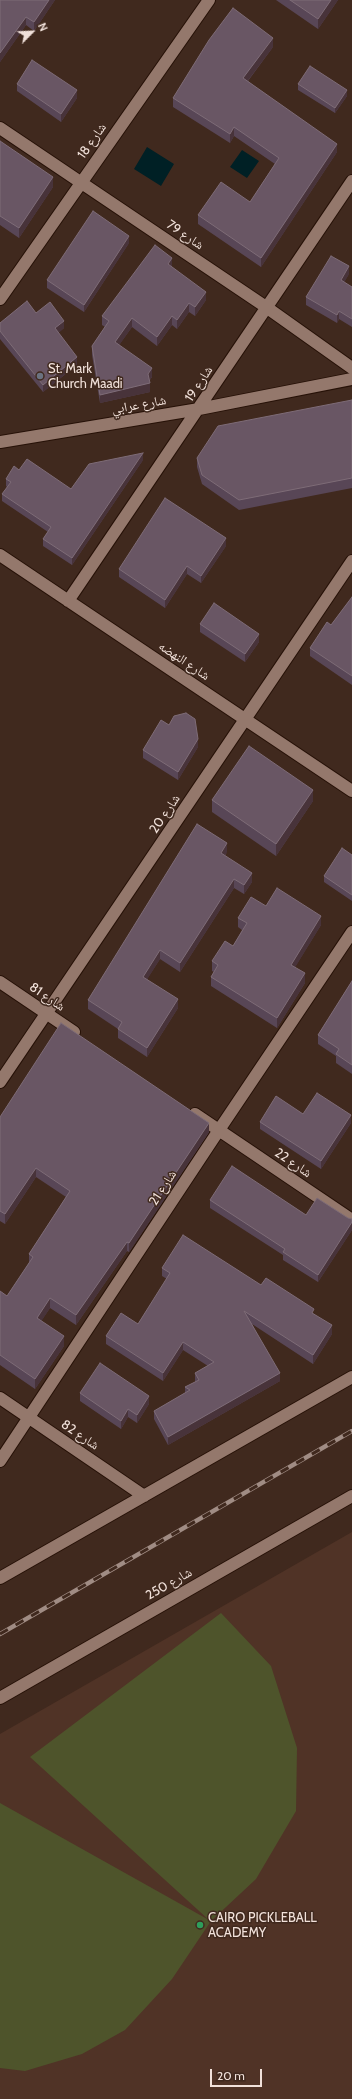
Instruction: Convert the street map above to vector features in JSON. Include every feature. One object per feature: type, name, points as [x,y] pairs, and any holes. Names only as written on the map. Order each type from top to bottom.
[{"type":"street","name":"شارع 18","points":[[0,299],[208,0]]},
{"type":"street","name":"شارع 79","points":[[0,128],[266,307],[352,368]]},
{"type":"street","name":"شارع 19","points":[[68,601],[352,182]]},
{"type":"street","name":"شارع عرابي","points":[[0,442],[199,409],[352,379]]},
{"type":"street","name":"شارع النهضه","points":[[0,555],[352,791]]},
{"type":"street","name":"شارع 20","points":[[0,1082],[352,561]]},
{"type":"street","name":"شارع 21","points":[[0,1461],[352,932]]},
{"type":"street","name":"شارع 81","points":[[0,982],[84,1039]]},
{"type":"street","points":[[187,1108],[219,1130]]},
{"type":"street","name":"شارع 22","points":[[219,1130],[352,1220]]},
{"type":"street","points":[[0,1578],[352,1377]]},
{"type":"street","name":"شارع 82","points":[[0,1398],[144,1496]]},
{"type":"street","name":"شارع 250","points":[[0,1698],[352,1496]]},
{"type":"shaded area","points":[[352,1532],[352,2099],[0,2099],[0,1734]]},
{"type":"green space","points":[[221,1613],[271,1666],[297,1748],[296,1811],[256,1879],[211,1921],[172,1979],[125,2030],[82,2054],[25,2071],[0,2068],[0,1803],[209,1920],[30,1757]]},
{"type":"water","points":[[147,147],[174,164],[161,186],[134,169]]},
{"type":"water","points":[[242,150],[259,161],[247,178],[230,167]]},
{"type":"building","points":[[0,0],[49,0],[34,22],[26,17],[0,53]]},
{"type":"building","points":[[290,0],[331,0],[318,19]]},
{"type":"building","points":[[233,8],[273,38],[243,78],[337,144],[261,258],[198,215],[221,182],[250,202],[279,158],[234,127],[230,134],[173,98],[209,40]]},
{"type":"building","points":[[32,60],[77,90],[61,114],[17,84]]},
{"type":"building","points":[[310,66],[347,90],[335,108],[298,84]]},
{"type":"building","points":[[0,141],[53,177],[19,228],[0,216]]},
{"type":"building","points":[[93,211],[129,236],[84,305],[47,280]]},
{"type":"building","points":[[155,245],[172,258],[168,264],[206,292],[195,307],[189,303],[177,320],[172,316],[157,337],[132,318],[115,342],[152,368],[148,374],[150,383],[100,395],[92,346],[109,321],[102,316]]},
{"type":"building","points":[[331,256],[349,266],[341,280],[352,287],[352,319],[339,311],[337,315],[306,297]]},
{"type":"building","points":[[27,301],[36,313],[50,302],[64,321],[55,328],[77,357],[43,385],[0,331],[0,323]]},
{"type":"building","points":[[352,400],[352,478],[239,500],[202,475],[197,458],[218,426]]},
{"type":"building","points":[[143,453],[72,558],[43,539],[51,527],[2,494],[11,482],[6,479],[14,466],[19,470],[27,459],[71,489],[89,464]]},
{"type":"building","points":[[165,498],[226,538],[201,576],[187,566],[165,600],[119,569]]},
{"type":"building","points":[[352,597],[352,676],[310,648],[327,622],[331,625]]},
{"type":"building","points":[[214,603],[259,634],[245,654],[200,624]]},
{"type":"building","points":[[186,713],[195,719],[198,739],[178,772],[143,750],[161,720],[169,725],[174,716]]},
{"type":"building","points":[[249,746],[313,790],[276,844],[212,800]]},
{"type":"building","points":[[197,824],[227,843],[221,853],[252,873],[244,885],[234,879],[180,963],[160,950],[143,977],[178,999],[147,1048],[118,1029],[122,1022],[88,1000]]},
{"type":"building","points":[[342,848],[352,855],[352,895],[324,876]]},
{"type":"building","points":[[277,888],[321,916],[291,965],[305,973],[277,1018],[211,977],[218,965],[212,961],[225,941],[233,946],[247,923],[238,918],[251,897],[266,906]]},
{"type":"building","points":[[352,981],[352,1065],[336,1054],[339,1049],[318,1035]]},
{"type":"building","points":[[61,1023],[209,1123],[129,1243],[127,1242],[76,1315],[50,1298],[37,1318],[64,1336],[35,1379],[0,1355],[0,1291],[7,1296],[33,1257],[29,1254],[70,1191],[36,1168],[5,1214],[0,1211],[0,1117]]},
{"type":"building","points":[[317,1093],[351,1115],[321,1161],[260,1122],[276,1096],[303,1114]]},
{"type":"building","points":[[232,1166],[306,1215],[317,1198],[348,1218],[352,1219],[352,1222],[318,1275],[283,1252],[285,1249],[210,1200]]},
{"type":"building","points":[[183,1235],[261,1285],[266,1278],[314,1309],[312,1313],[332,1325],[313,1355],[244,1311],[280,1373],[168,1437],[154,1411],[190,1390],[185,1387],[199,1380],[195,1373],[214,1362],[183,1342],[163,1373],[106,1336],[121,1313],[138,1324],[170,1273],[162,1268]]},
{"type":"building","points":[[100,1363],[149,1396],[137,1415],[128,1409],[121,1421],[80,1393]]},
{"type":"railway","points":[[0,1634],[352,1431]]},
{"type":"place","name":"St. Mark Church Maadi","points":[[40,376]]},
{"type":"place","name":"CAIRO PICKLEBALL ACADEMY","points":[[200,1925]]}]
